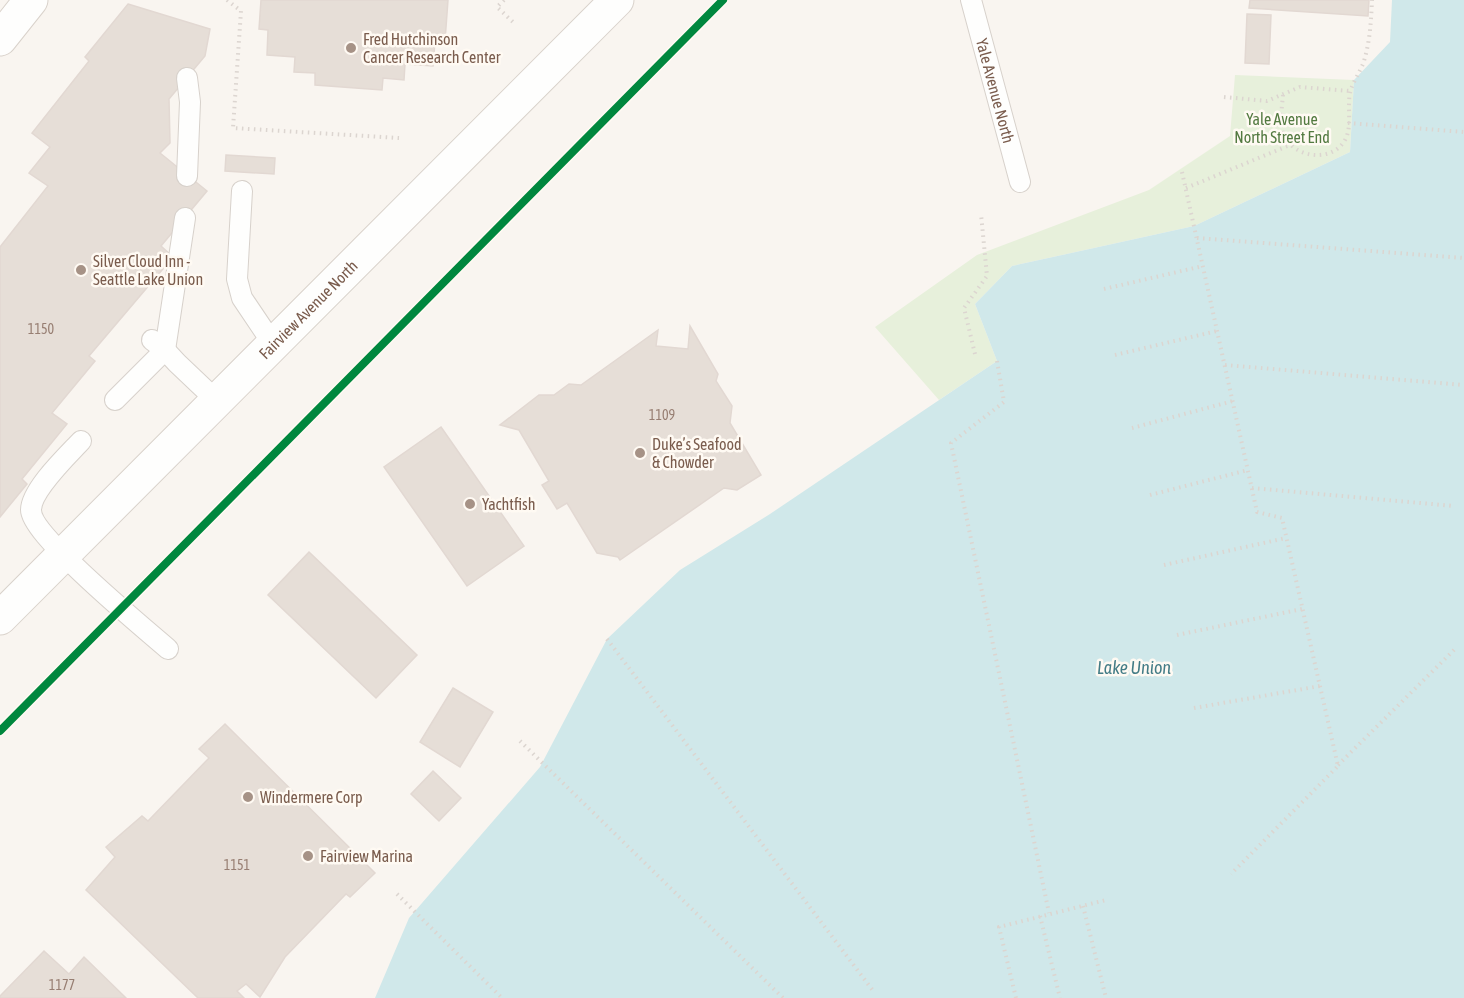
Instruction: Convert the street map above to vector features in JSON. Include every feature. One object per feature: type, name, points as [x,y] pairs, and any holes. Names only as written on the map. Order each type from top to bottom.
[{"type":"main road","points":[[0,39],[31,0]]},
{"type":"main road","name":"Fairview Avenue North","points":[[0,618],[616,0]]},
{"type":"lane","name":"Yale Avenue North","points":[[971,0],[1020,182]]},
{"type":"lane","points":[[187,78],[190,102],[188,176]]},
{"type":"lane","points":[[242,190],[237,279],[242,298],[273,345]]},
{"type":"lane","points":[[115,400],[159,345],[184,218]]},
{"type":"lane","points":[[159,345],[217,401]]},
{"type":"lane","points":[[81,441],[35,494],[30,512],[39,529],[63,555],[168,650]]},
{"type":"path","points":[[227,0],[241,11],[233,128],[399,138]]},
{"type":"path","points":[[504,0],[497,7],[514,23]]},
{"type":"path","points":[[1283,95],[1283,134],[1290,145],[1299,152],[1312,155],[1326,154],[1340,147],[1347,138],[1350,91],[1363,64],[1370,37],[1372,0]]},
{"type":"path","points":[[1224,97],[1267,101],[1300,87],[1350,91]]},
{"type":"path","points":[[1348,123],[1464,132]]},
{"type":"path","points":[[1186,188],[1290,145]]},
{"type":"path","points":[[1182,172],[1257,512],[1282,518],[1338,766]]},
{"type":"path","points":[[975,354],[964,308],[987,276],[981,214]]},
{"type":"path","points":[[1197,238],[1464,258]]},
{"type":"path","points":[[1104,289],[1203,266]]},
{"type":"path","points":[[1115,355],[1217,331]]},
{"type":"path","points":[[997,361],[1004,402],[951,443],[1048,913]]},
{"type":"path","points":[[1225,365],[1464,385]]},
{"type":"path","points":[[1132,428],[1233,402]]},
{"type":"path","points":[[1149,495],[1248,470]]},
{"type":"path","points":[[1252,488],[1454,506]]},
{"type":"path","points":[[1164,565],[1286,538]]},
{"type":"path","points":[[1177,635],[1302,609]]},
{"type":"path","points":[[607,639],[874,992]]},
{"type":"path","points":[[1231,874],[1457,647]]},
{"type":"path","points":[[1194,708],[1320,686]]},
{"type":"path","points":[[520,741],[783,998]]},
{"type":"path","points":[[396,894],[502,998]]},
{"type":"path","points":[[1016,998],[999,927],[1106,900]]},
{"type":"path","points":[[1083,906],[1106,998]]},
{"type":"path","points":[[1040,916],[1060,998]]},
{"type":"green space","name":"Yale Avenue North Street End","points":[[1235,75],[1354,80],[1350,152],[1194,226],[1012,266],[975,304],[997,361],[939,400],[875,327],[977,255],[1149,190],[1230,136]]},
{"type":"water","name":"Lake Union","points":[[1392,0],[1464,0],[1464,998],[375,998],[409,918],[540,767],[607,639],[680,570],[770,514],[997,361],[975,304],[1012,266],[1194,226],[1350,152],[1354,80],[1390,42]]},
{"type":"building","name":"Fred Hutchinson Cancer Research Center","points":[[261,0],[448,0],[445,41],[435,41],[433,66],[405,64],[404,80],[383,78],[382,90],[315,85],[315,73],[294,72],[295,57],[267,55],[268,30],[259,29]]},
{"type":"building","points":[[1250,0],[1369,0],[1368,16],[1249,8]]},
{"type":"building","name":"Silver Cloud Inn - Seattle Lake Union","points":[[128,4],[210,29],[205,56],[169,99],[170,143],[160,153],[207,191],[161,246],[173,257],[89,356],[95,361],[52,413],[67,424],[22,479],[27,484],[0,517],[0,247],[48,186],[29,173],[50,147],[32,133],[89,61],[85,57]]},
{"type":"building","points":[[1247,14],[1271,15],[1269,64],[1245,63]]},
{"type":"building","points":[[226,155],[275,158],[274,174],[225,171]]},
{"type":"building","name":"Duke’s Seafood & Chowder","points":[[690,326],[718,374],[716,381],[732,406],[730,423],[761,475],[737,490],[724,488],[620,560],[618,557],[597,553],[567,503],[557,509],[542,485],[549,481],[519,430],[500,425],[539,395],[554,395],[569,384],[581,385],[658,330],[656,346],[688,349]]},
{"type":"building","points":[[441,427],[524,546],[467,586],[384,467]]},
{"type":"building","points":[[309,552],[417,655],[376,698],[268,595]]},
{"type":"building","points":[[453,688],[493,712],[460,767],[420,742]]},
{"type":"building","points":[[225,724],[375,873],[350,897],[346,894],[285,957],[260,997],[246,984],[237,991],[244,998],[198,998],[86,890],[115,857],[106,847],[142,816],[148,821],[209,758],[199,749]]},
{"type":"building","points":[[433,771],[461,798],[439,821],[411,794]]},
{"type":"building","points":[[44,951],[69,974],[84,957],[126,998],[0,998]]},
{"type":"cycle path","points":[[0,731],[723,0]]},
{"type":"place","name":"Fred Hutchinson Cancer Research Center","points":[[351,48]]},
{"type":"place","name":"Silver Cloud Inn - Seattle Lake Union","points":[[81,270]]},
{"type":"place","name":"Duke’s Seafood & Chowder","points":[[640,453]]},
{"type":"place","name":"Yachtfish","points":[[470,504]]},
{"type":"place","name":"Windermere Corp","points":[[248,797]]},
{"type":"place","name":"Fairview Marina","points":[[308,856]]}]
